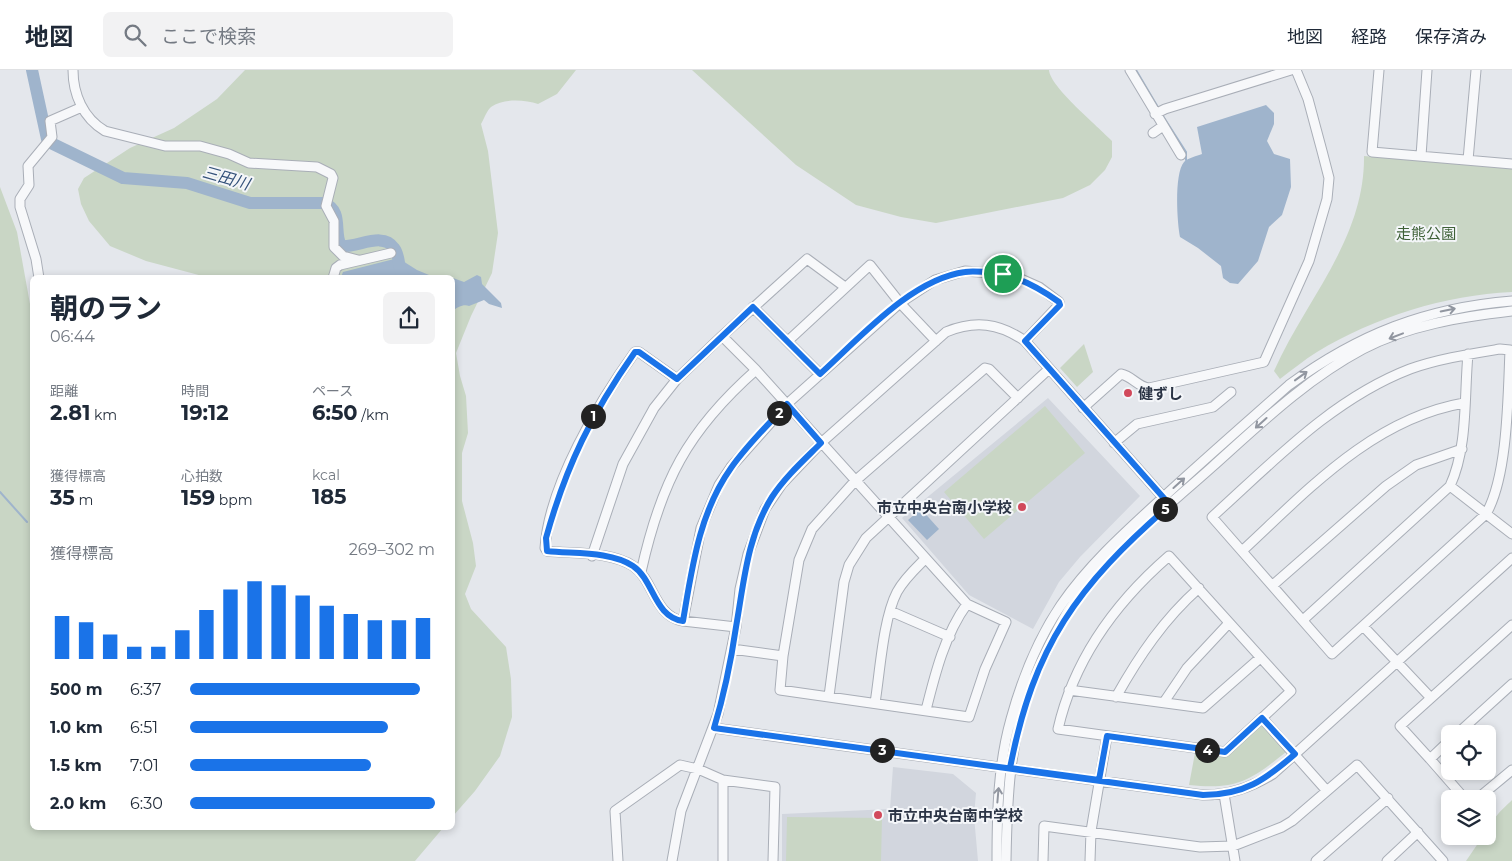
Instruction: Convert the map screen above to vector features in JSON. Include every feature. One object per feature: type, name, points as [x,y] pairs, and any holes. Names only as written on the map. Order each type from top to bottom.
[{"type":"street","points":[[73,70],[76,93],[82,107],[97,126],[118,136],[165,146],[200,146],[257,164],[317,167],[331,174],[333,178],[327,204],[334,221],[334,247],[336,252],[347,258],[358,260]]},
{"type":"street","points":[[1130,70],[1181,155]]},
{"type":"street","points":[[1155,114],[1165,109],[1291,70]]},
{"type":"street","points":[[1083,408],[1121,374],[1127,375],[1142,387],[1149,388],[1264,362],[1309,260],[1327,199],[1329,178],[1308,99],[1296,70]]},
{"type":"street","points":[[1380,70],[1372,152],[1512,164]]},
{"type":"street","points":[[1421,156],[1428,70]]},
{"type":"street","points":[[1468,160],[1476,70]]},
{"type":"street","points":[[39,275],[36,259],[20,207],[20,199],[28,185],[28,166],[52,137],[50,121],[55,117],[82,107]]},
{"type":"street","points":[[1153,133],[1163,126]]},
{"type":"street","points":[[334,275],[336,268],[340,265],[391,253]]},
{"type":"street","points":[[592,556],[623,464],[654,408],[677,379],[807,259],[845,287]]},
{"type":"street","points":[[789,340],[870,265],[900,303],[936,341]]},
{"type":"street","points":[[683,621],[701,528],[717,491],[731,467],[787,404],[900,303],[935,280],[965,272],[1003,274],[1021,279],[1039,287],[1059,302],[1060,305],[1025,341]]},
{"type":"street","points":[[1006,861],[1005,768],[1010,720],[1019,690],[1032,657],[1061,606],[1083,576],[1106,550],[1289,384],[1320,362],[1393,325],[1438,312],[1477,304],[1512,301]]},
{"type":"street","points":[[753,307],[789,340],[820,374]]},
{"type":"street","points":[[996,861],[998,798],[1005,768],[1032,682],[1069,611],[1113,557],[1284,401],[1335,365],[1365,348],[1418,327],[1454,318],[1512,311]]},
{"type":"street","points":[[672,861],[681,811],[714,728],[732,649],[740,589],[756,528],[778,489],[821,443],[946,332],[963,325],[980,323],[998,326],[1025,341],[1114,444],[1170,505]]},
{"type":"street","points":[[722,336],[756,370],[855,481],[889,516],[925,559],[967,604],[1006,622],[985,669],[969,717],[780,690],[795,576],[805,543],[821,517],[855,481],[985,368],[989,369],[1018,398]]},
{"type":"street","points":[[1500,349],[1510,350],[1510,391],[1498,490],[1486,514],[1332,654],[1212,517],[1304,434],[1350,399],[1412,368],[1468,354],[1500,349]]},
{"type":"street","points":[[677,379],[639,352],[635,352],[592,418],[571,460],[556,500],[545,548],[547,551],[620,559],[641,572],[653,596],[675,620],[736,627]]},
{"type":"street","points":[[1303,620],[1450,486],[1459,467],[1462,449],[1468,354]]},
{"type":"street","points":[[829,696],[844,582],[849,565],[866,538],[1049,369]]},
{"type":"street","points":[[641,572],[649,537],[677,463],[703,424],[727,396],[756,370]]},
{"type":"street","points":[[1114,444],[1137,424],[1213,407],[1230,392]]},
{"type":"street","points":[[1242,551],[1345,458],[1382,433],[1438,408],[1464,403]]},
{"type":"street","points":[[1273,585],[1386,486],[1416,465],[1462,449]]},
{"type":"street","points":[[1450,486],[1512,534]]},
{"type":"street","points":[[1169,556],[1200,588],[1229,623],[1291,691],[1225,752],[1058,729],[1069,690],[1096,639],[1118,607],[1145,577],[1169,556]]},
{"type":"street","points":[[714,728],[1203,795],[1224,794],[1262,781],[1295,754],[1512,558]]},
{"type":"street","points":[[875,703],[890,611],[897,592],[908,576],[925,559]]},
{"type":"street","points":[[1116,697],[1140,654],[1165,624],[1200,588]]},
{"type":"street","points":[[926,710],[934,678],[950,636],[958,617],[967,604]]},
{"type":"street","points":[[890,611],[950,636]]},
{"type":"street","points":[[1164,702],[1187,668],[1229,623]]},
{"type":"street","points":[[1457,790],[1400,726],[1512,625]]},
{"type":"street","points":[[1363,626],[1432,698]]},
{"type":"street","points":[[732,649],[783,656]]},
{"type":"street","points":[[1069,690],[1203,708],[1260,658]]},
{"type":"street","points":[[1467,725],[1512,684]]},
{"type":"street","points":[[1262,718],[1327,791]]},
{"type":"street","points":[[1090,861],[1091,831],[1107,736]]},
{"type":"street","points":[[1430,759],[1441,749]]},
{"type":"street","points":[[618,861],[615,811],[680,764],[698,769],[723,780],[775,787],[772,861]]},
{"type":"street","points":[[1043,861],[1044,826],[1200,847],[1233,846],[1282,827],[1357,765],[1443,861]]},
{"type":"street","points":[[1488,790],[1512,770]]},
{"type":"street","points":[[722,861],[723,780]]},
{"type":"street","points":[[1224,794],[1235,861]]},
{"type":"street","points":[[1316,861],[1388,798]]},
{"type":"street","points":[[1387,861],[1418,832]]},
{"type":"shaded area","name":"市立中央台南小学校","points":[[1048,398],[1140,496],[1080,557],[1059,582],[1033,629],[969,595],[902,518]]},
{"type":"shaded area","name":"市立中央台南中学校","points":[[893,767],[953,774],[976,793],[974,816],[978,861],[782,861],[782,814],[890,809]]},
{"type":"green space","points":[[245,70],[576,70],[557,94],[538,104],[514,101],[496,104],[487,112],[481,124],[488,151],[498,233],[492,273],[471,316],[456,353],[466,396],[468,433],[462,453],[462,501],[473,543],[476,566],[465,594],[471,609],[506,647],[511,679],[512,717],[500,756],[475,791],[455,814],[455,275],[199,275],[146,261],[110,246],[89,221],[81,204],[78,189],[84,178],[130,148],[174,128],[217,99]]},
{"type":"green space","points":[[692,70],[1049,70],[1057,86],[1112,141],[1112,157],[1105,170],[1090,185],[1063,198],[936,223],[901,217],[856,205],[796,165]]},
{"type":"green space","name":"走熊公園","points":[[1364,156],[1512,169],[1512,292],[1487,294],[1436,303],[1387,318],[1339,339],[1317,352],[1280,379],[1274,371],[1287,344],[1331,268],[1355,214],[1362,186]]},
{"type":"green space","points":[[0,187],[17,232],[30,304],[30,830],[441,830],[415,861],[0,861]]},
{"type":"green space","points":[[1084,344],[1093,372],[1077,387],[1060,368]]},
{"type":"green space","points":[[1045,406],[1085,453],[984,539],[944,492]]},
{"type":"green space","points":[[1261,724],[1265,724],[1286,752],[1252,777],[1242,781],[1219,786],[1189,785],[1195,753],[1219,757],[1227,755]]},
{"type":"green space","points":[[1512,800],[1512,861],[1466,861],[1477,845],[1496,845],[1496,816]]},
{"type":"green space","points":[[787,817],[882,818],[881,861],[786,861]]},
{"type":"water","points":[[1266,105],[1274,113],[1274,124],[1267,141],[1274,154],[1290,159],[1291,187],[1282,215],[1269,227],[1258,261],[1238,284],[1230,283],[1223,278],[1221,266],[1180,237],[1177,210],[1179,177],[1184,162],[1202,154],[1197,127]]},
{"type":"water","points":[[398,258],[429,275],[342,275],[343,272]]},
{"type":"water","points":[[477,275],[481,277],[482,284],[501,303],[502,308],[489,304],[484,300],[455,309],[455,279],[464,282]]},
{"type":"water","points":[[921,509],[939,529],[927,540],[908,520]]},
{"type":"waterway","name":"三田川","points":[[32,70],[47,139]]},
{"type":"waterway","points":[[1136,70],[1159,109]]},
{"type":"waterway","points":[[1161,113],[1186,152],[1186,160]]},
{"type":"waterway","name":"三田川","points":[[51,143],[123,178],[187,183],[250,203],[324,203],[334,211],[336,216],[341,246],[377,240],[389,243],[396,251],[402,275]]},
{"type":"waterway","points":[[0,492],[27,522]]},
{"type":"place","name":"健ずし","points":[[1128,393]]},
{"type":"place","name":"市立中央台南小学校","points":[[1022,507]]},
{"type":"place","name":"市立中央台南中学校","points":[[878,815]]},
{"type":"route","points":[[965,272],[1003,274],[1039,287],[1059,302],[1060,305],[1025,341],[1170,505],[1113,557],[1090,582],[1069,611],[1032,682],[1010,768],[1099,780],[1107,736],[1225,752],[1262,718],[1295,754],[1262,781],[1227,794],[1203,795],[714,728],[726,684],[736,627],[740,589],[756,528],[773,495],[821,443],[787,404],[731,467],[714,497],[701,528],[683,621],[675,620],[669,615],[653,596],[641,572],[620,559],[547,551],[545,548],[556,500],[571,460],[592,418],[635,352],[639,352],[677,379],[753,307],[789,340],[820,374],[900,303],[935,280],[965,272]]}]
